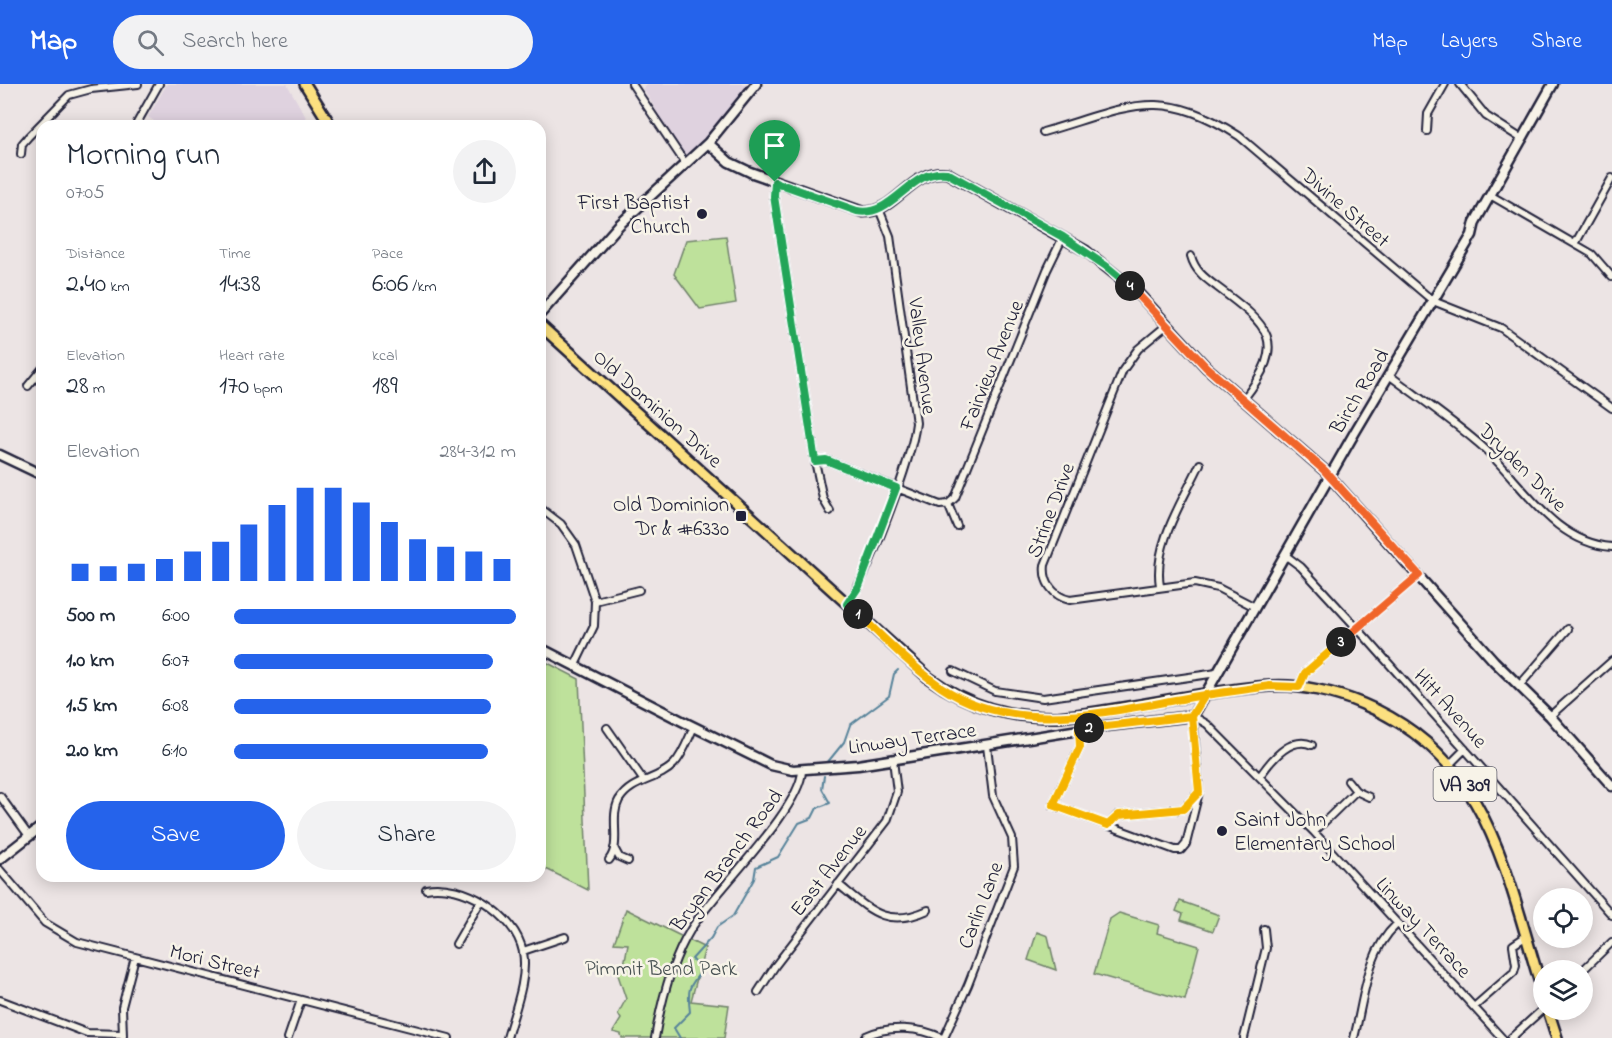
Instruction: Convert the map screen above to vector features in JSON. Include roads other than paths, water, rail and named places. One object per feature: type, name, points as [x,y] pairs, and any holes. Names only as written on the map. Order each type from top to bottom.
[{"type":"main road","points":[[305,84],[327,120]]},
{"type":"main road","name":"Old Dominion Drive","points":[[546,330],[847,604],[942,687],[970,703],[1002,713],[1058,717],[1270,686],[1299,687],[1346,698],[1385,714],[1422,738],[1450,764],[1471,791],[1488,824],[1533,962]]},
{"type":"main road","points":[[1551,1020],[1557,1038]]},
{"type":"street","points":[[45,120],[69,95],[91,89],[138,84]]},
{"type":"street","points":[[139,120],[159,84]]},
{"type":"street","points":[[632,84],[685,163]]},
{"type":"street","points":[[546,308],[620,225],[708,142],[756,84]]},
{"type":"street","points":[[1426,131],[1428,114],[1445,84]]},
{"type":"street","points":[[1460,84],[1486,116],[1522,139]]},
{"type":"street","name":"Birch Road","points":[[1192,716],[1472,235],[1490,195],[1554,84]]},
{"type":"street","name":"Divine Street","points":[[1043,132],[1107,111],[1147,102],[1171,102],[1193,108],[1239,136],[1433,301],[1502,328],[1612,408]]},
{"type":"street","points":[[21,154],[22,144],[36,129]]},
{"type":"street","points":[[708,142],[729,162],[775,182],[857,211],[869,213],[879,209],[921,177],[938,172],[947,173],[1063,237],[1119,276],[1188,349],[1330,477],[1612,786]]},
{"type":"street","points":[[1575,244],[1612,178]]},
{"type":"street","points":[[775,182],[774,196],[815,461],[824,499],[830,511]]},
{"type":"street","points":[[1490,195],[1592,254],[1612,277]]},
{"type":"street","name":"Valley Avenue","points":[[847,604],[859,586],[896,488],[916,423],[890,236],[879,209]]},
{"type":"street","name":"Fairview Avenue","points":[[948,504],[955,498],[1063,237]]},
{"type":"street","points":[[1191,256],[1202,275],[1254,314],[1267,336],[1267,364],[1243,400]]},
{"type":"street","name":"Strine Drive","points":[[1167,325],[1138,350],[1123,370],[1044,571],[1052,590],[1070,600],[1182,583],[1208,585],[1231,593],[1255,608]]},
{"type":"street","name":"Dryden Drive","points":[[1389,375],[1478,442],[1560,529],[1581,540],[1612,547]]},
{"type":"street","points":[[28,386],[36,376]]},
{"type":"street","points":[[0,455],[36,472]]},
{"type":"street","points":[[815,461],[826,460],[940,505],[948,504],[957,526]]},
{"type":"street","points":[[1160,586],[1159,567],[1163,544],[1200,464]]},
{"type":"street","points":[[546,513],[561,524],[576,545],[595,601],[594,626],[575,664]]},
{"type":"street","name":"Hitt Avenue","points":[[1284,555],[1301,567],[1357,628],[1612,915]]},
{"type":"street","points":[[1299,687],[1305,673],[1419,575]]},
{"type":"street","points":[[595,601],[639,590]]},
{"type":"street","points":[[1519,686],[1568,629]]},
{"type":"street","name":"Linway Terrace","points":[[546,651],[771,765],[802,771],[893,760],[1079,730],[1192,716],[1207,724],[1314,832],[1396,925],[1502,1038]]},
{"type":"street","points":[[1550,716],[1612,661]]},
{"type":"street","points":[[952,671],[995,691],[1043,698],[1217,674]]},
{"type":"street","points":[[1079,730],[1080,747],[1053,805],[1175,850],[1181,850],[1186,844],[1199,792],[1192,716]]},
{"type":"street","points":[[609,860],[614,848],[614,816],[620,800],[631,788],[674,765],[694,727]]},
{"type":"street","points":[[607,728],[644,781]]},
{"type":"street","points":[[1260,776],[1270,762],[1291,745],[1300,741],[1312,745]]},
{"type":"street","name":"Carlin Lane","points":[[943,1038],[968,985],[982,945],[1009,886],[1014,866],[1012,838],[993,796],[987,746]]},
{"type":"street","points":[[1450,764],[1465,749]]},
{"type":"street","name":"East Avenue","points":[[758,992],[775,966],[892,812],[897,792],[893,760]]},
{"type":"street","name":"Bryan Branch Road","points":[[655,1038],[684,941],[701,916],[786,810],[798,789],[802,771]]},
{"type":"street","points":[[1347,781],[1356,792],[1369,798]]},
{"type":"street","points":[[1108,825],[1119,815],[1183,809],[1199,792]]},
{"type":"street","points":[[1314,832],[1356,792]]},
{"type":"street","points":[[0,796],[30,836]]},
{"type":"street","points":[[0,859],[36,831]]},
{"type":"street","points":[[614,848],[619,856],[628,861]]},
{"type":"street","name":"Mori Street","points":[[0,870],[39,917],[55,931],[77,942],[449,1038]]},
{"type":"street","points":[[838,884],[884,917],[902,920],[928,910]]},
{"type":"street","points":[[426,889],[441,886],[454,888],[481,901],[504,920],[523,951],[522,981],[507,1038]]},
{"type":"street","points":[[456,944],[481,901]]},
{"type":"street","points":[[1354,1038],[1375,954],[1383,938],[1396,925]]},
{"type":"street","points":[[1244,1038],[1266,948],[1264,929]]},
{"type":"street","points":[[523,951],[565,937]]},
{"type":"street","points":[[1474,1007],[1514,972],[1513,945],[1525,937]]},
{"type":"street","points":[[1593,960],[1612,942]]},
{"type":"street","points":[[0,1000],[87,1033],[123,1036],[122,1007],[135,957]]},
{"type":"street","points":[[288,1038],[301,1000]]},
{"type":"street","points":[[1511,1038],[1533,1018]]},
{"type":"street","points":[[866,1036],[889,1028],[929,1033],[943,1038]]},
{"type":"waterway","points":[[827,763],[844,742],[850,725],[889,696],[894,674],[898,670]]},
{"type":"waterway","points":[[680,1038],[674,1028],[690,1012],[690,988],[703,969],[692,959],[711,938],[717,927],[733,916],[754,879],[756,867],[778,857],[799,823],[812,818],[817,808],[830,803],[822,789],[824,776]]},
{"type":"place","name":"First Baptist Church","points":[[702,214]]},
{"type":"place","name":"Old Dominion Dr & #6330","points":[[741,516]]},
{"type":"place","name":"Saint John Elementary School","points":[[1222,831]]},
{"type":"park label","name":"Pimmit Bend Park","points":[[661,968]]}]
